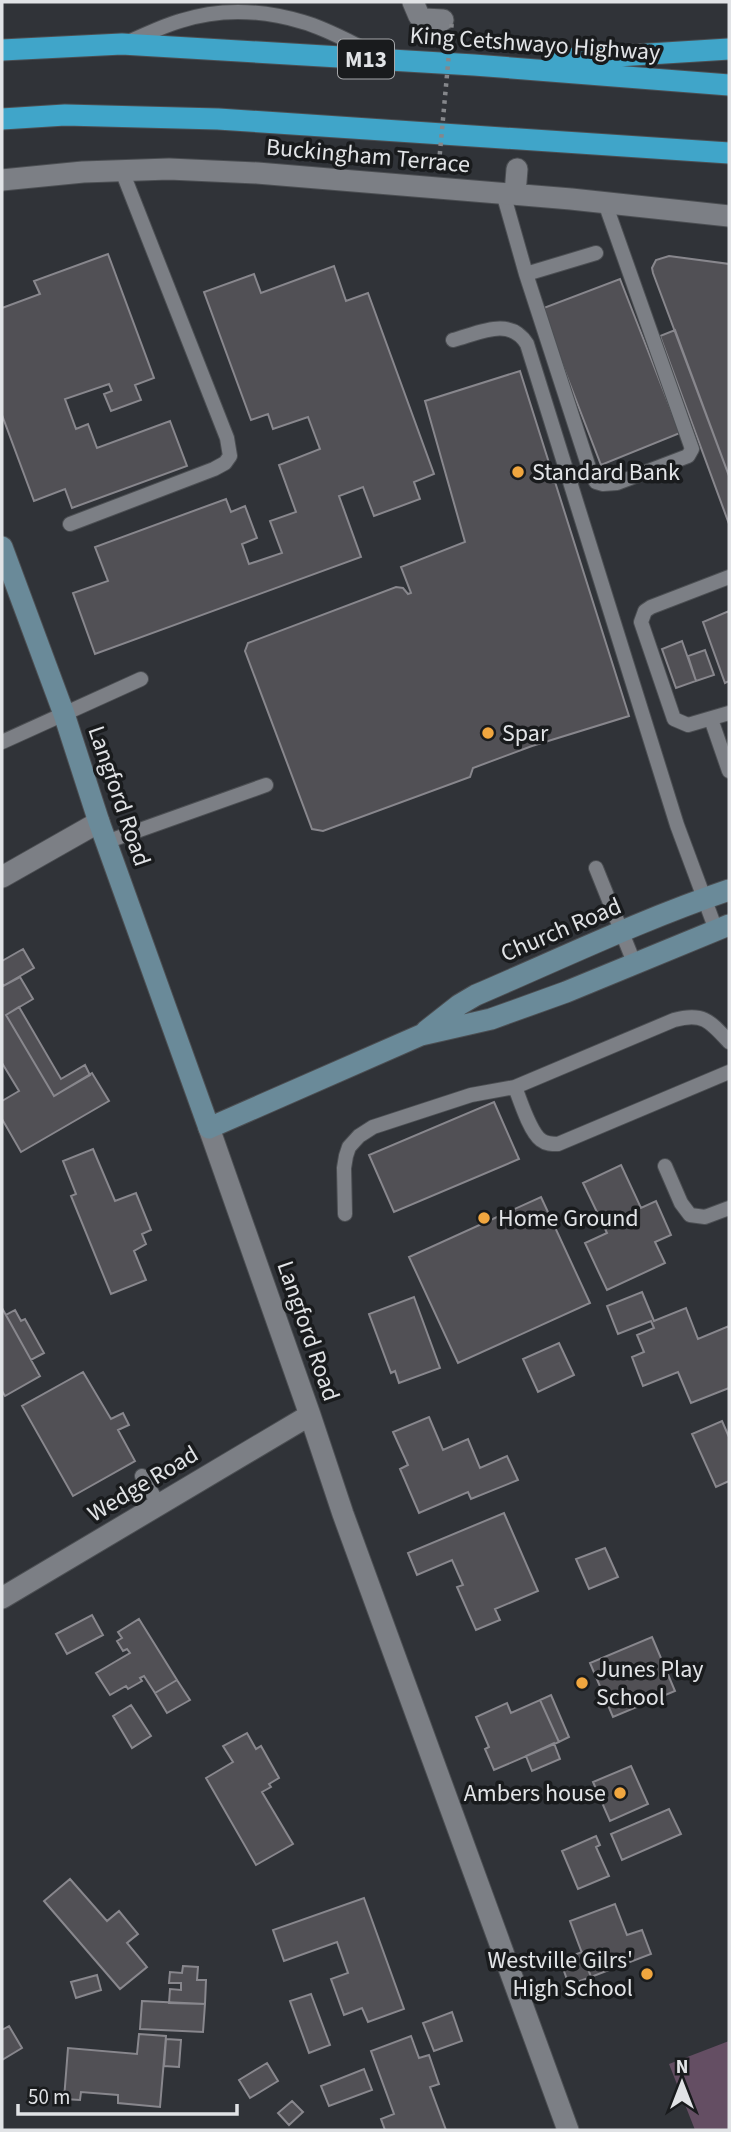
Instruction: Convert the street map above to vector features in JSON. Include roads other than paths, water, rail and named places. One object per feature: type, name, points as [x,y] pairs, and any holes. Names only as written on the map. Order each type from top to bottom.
[{"type":"highway","name":"King Cetshwayo Highway","points":[[2,50],[122,44],[474,65],[729,85]]},
{"type":"highway","points":[[474,65],[729,49]]},
{"type":"highway","points":[[2,119],[65,115],[218,119],[729,153]]},
{"type":"highway","points":[[529,139],[729,164]]},
{"type":"street","points":[[412,2],[419,16],[448,20]]},
{"type":"street","name":"Buckingham Terrace","points":[[2,180],[169,169],[257,173],[605,202],[729,216]]},
{"type":"street","points":[[509,194],[517,169]]},
{"type":"street","name":"Langford Road","points":[[2,547],[6,573],[64,714],[343,1514],[568,2130]]},
{"type":"street","points":[[2,877],[103,832]]},
{"type":"street","name":"Church Road","points":[[421,1035],[459,1005],[477,995],[622,932],[729,890]]},
{"type":"street","name":"Church Road","points":[[209,1128],[421,1035],[491,1019],[635,965],[723,928]]},
{"type":"street","name":"Wedge Road","points":[[2,1598],[310,1415]]},
{"type":"lane","points":[[122,44],[180,21],[213,13],[240,12],[271,14],[305,22],[389,60]]},
{"type":"lane","points":[[71,524],[214,469],[225,463],[230,456],[227,438],[122,171]]},
{"type":"lane","points":[[509,194],[526,274],[587,461],[596,482],[603,484],[617,482],[688,456],[692,449],[605,202]]},
{"type":"lane","points":[[526,274],[596,253]]},
{"type":"lane","points":[[453,340],[504,327],[522,335],[527,344],[677,825],[704,899],[723,928]]},
{"type":"lane","points":[[729,578],[651,607],[645,611],[641,622],[674,719],[688,725],[729,713]]},
{"type":"lane","points":[[2,742],[141,679]]},
{"type":"lane","points":[[711,719],[729,771]]},
{"type":"lane","points":[[103,832],[166,820],[266,785]]},
{"type":"lane","points":[[596,869],[635,965]]},
{"type":"lane","points":[[345,1214],[345,1156],[359,1136],[373,1127],[451,1101],[515,1087],[689,1016],[704,1019],[716,1027],[729,1042]]},
{"type":"lane","points":[[515,1087],[535,1133],[549,1144],[558,1144],[729,1072]]},
{"type":"lane","points":[[666,1167],[681,1203],[690,1214],[705,1217],[729,1208]]},
{"type":"lane","points":[[142,1476],[159,1505]]},
{"type":"place","name":"Standard Bank","points":[[518,472]]},
{"type":"place","name":"Spar","points":[[488,733]]},
{"type":"place","name":"Home Ground","points":[[484,1218]]},
{"type":"place","name":"Junes Play School","points":[[582,1683]]},
{"type":"place","name":"Ambers house","points":[[620,1793]]},
{"type":"place","name":"Westville Gilrs' High School","points":[[647,1974]]}]
